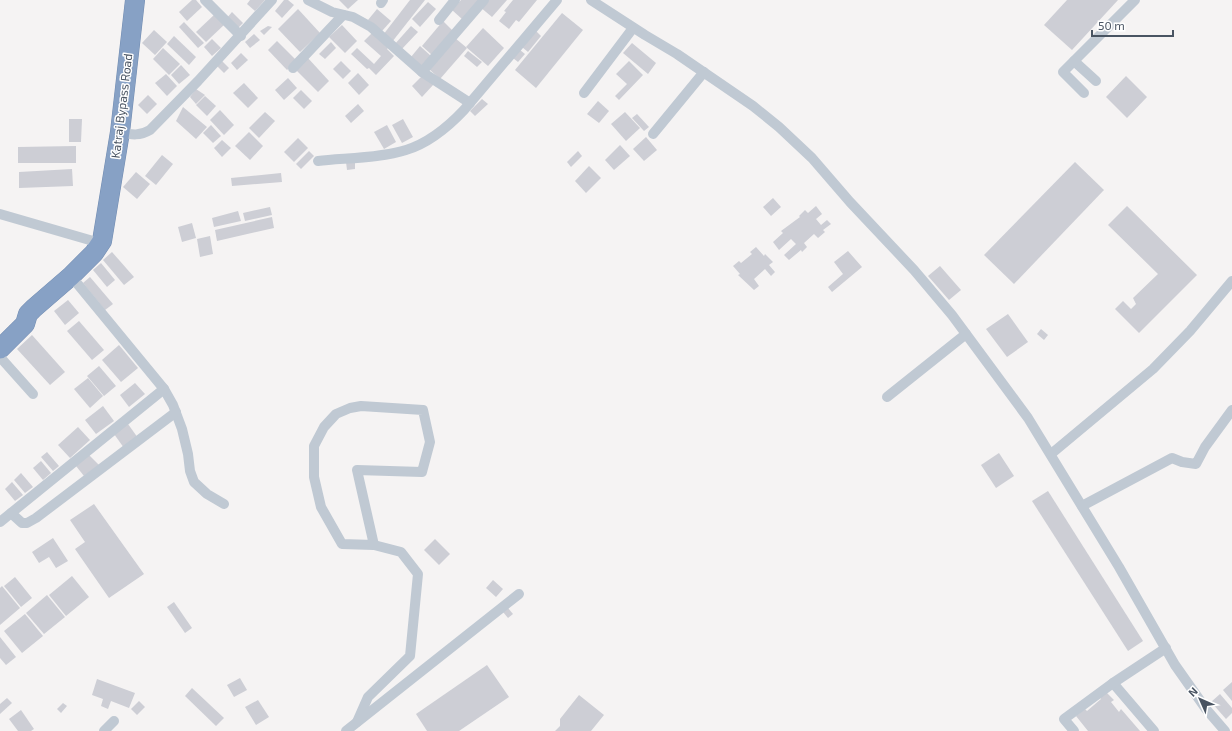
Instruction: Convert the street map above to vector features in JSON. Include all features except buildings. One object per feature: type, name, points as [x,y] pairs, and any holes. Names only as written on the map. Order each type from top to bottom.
[{"type":"highway","name":"Katraj Bypass Road","points":[[104,229],[120,132],[135,0]]},
{"type":"highway","points":[[0,332],[19,316],[28,314],[71,276],[94,253],[104,229]]},
{"type":"highway","points":[[0,349],[25,324],[28,314]]},
{"type":"street","points":[[206,0],[241,36]]},
{"type":"street","points":[[120,132],[138,135],[144,134],[150,130],[241,36],[272,0]]},
{"type":"street","points":[[308,0],[326,10],[353,17],[371,27],[422,72],[470,103]]},
{"type":"street","points":[[439,20],[455,0]]},
{"type":"street","points":[[422,72],[484,0]]},
{"type":"street","points":[[318,161],[392,154],[406,151],[428,140],[452,123],[557,0]]},
{"type":"street","points":[[591,0],[633,28],[677,54],[753,106],[796,142],[914,270],[952,315],[1028,418],[1193,692],[1225,731]]},
{"type":"street","points":[[1084,93],[1063,72],[1135,0]]},
{"type":"street","points":[[293,68],[343,15]]},
{"type":"street","points":[[584,93],[633,28]]},
{"type":"street","points":[[1074,61],[1096,81]]},
{"type":"street","points":[[653,134],[704,72]]},
{"type":"street","points":[[0,214],[104,229]]},
{"type":"street","points":[[71,276],[164,389],[176,412],[182,429],[188,454],[190,471],[194,482],[207,494],[224,504]]},
{"type":"street","points":[[1051,454],[1152,369],[1190,331],[1232,281]]},
{"type":"street","points":[[887,397],[966,334]]},
{"type":"street","points":[[0,357],[33,394]]},
{"type":"street","points":[[0,522],[164,389]]},
{"type":"street","points":[[357,722],[368,697],[410,656],[418,574],[401,552],[374,545],[342,544],[321,507],[314,477],[314,446],[324,427],[336,414],[350,408],[361,406],[424,410],[430,442],[422,472],[357,470],[374,545]]},
{"type":"street","points":[[1082,506],[1172,458],[1182,462],[1196,464],[1205,447],[1232,410]]},
{"type":"street","points":[[11,513],[22,523],[27,523],[36,518],[176,412]]},
{"type":"street","points":[[346,731],[519,594]]},
{"type":"street","points":[[1074,731],[1064,719],[1113,683],[1166,648]]},
{"type":"street","points":[[1113,683],[1154,731]]},
{"type":"street","points":[[104,731],[114,721]]}]
